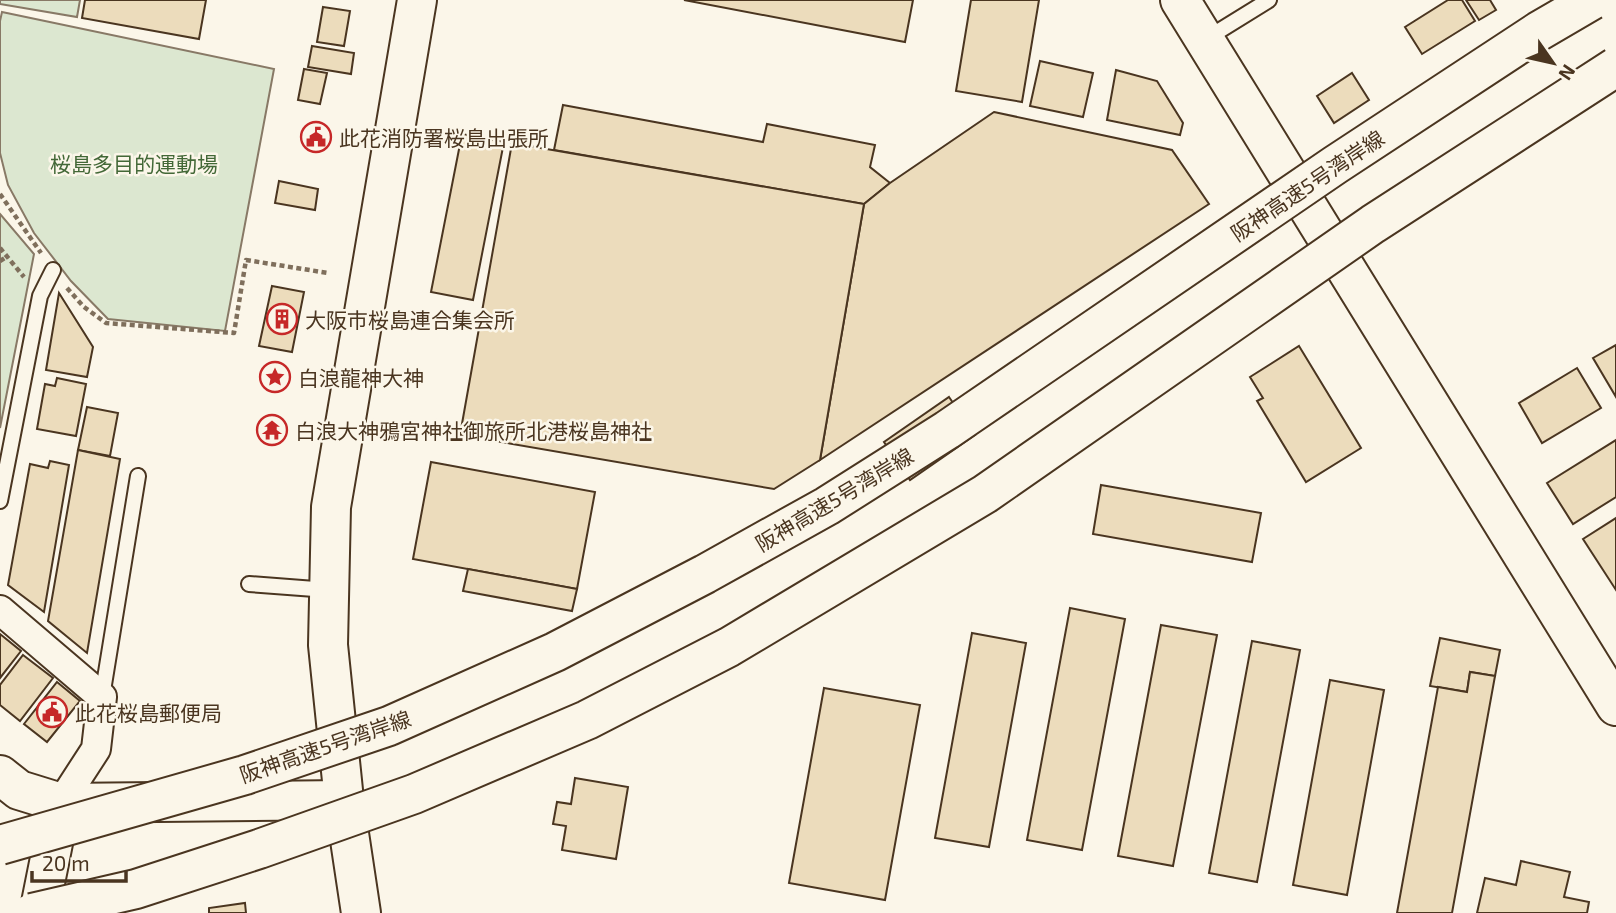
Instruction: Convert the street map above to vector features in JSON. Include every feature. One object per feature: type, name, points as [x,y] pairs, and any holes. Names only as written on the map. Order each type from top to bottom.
[{"type":"main road","points":[[361,913],[344,800],[328,645],[331,507],[417,0]]},
{"type":"main road","points":[[1180,0],[1616,706]]},
{"type":"main road","name":"阪神高速5号湾岸線","points":[[0,845],[245,775],[389,726],[555,652],[705,574],[827,506],[947,430],[1335,166],[1539,31],[1592,0]]},
{"type":"main road","points":[[61,803],[37,911],[148,885],[259,849],[414,794],[587,720],[729,647],[985,494],[1373,224],[1616,67]]},
{"type":"main road","points":[[0,775],[19,790],[61,803],[344,800]]},
{"type":"street","points":[[0,610],[102,697],[96,749],[61,803]]},
{"type":"lane","points":[[1205,40],[1269,0]]},
{"type":"lane","points":[[0,501],[40,296],[53,270]]},
{"type":"lane","points":[[102,697],[138,475]]},
{"type":"lane","points":[[250,584],[330,590]]},
{"type":"lane","points":[[37,911],[82,908]]},
{"type":"path","points":[[0,194],[53,270],[84,307],[106,323],[234,333],[246,260],[328,273]]},
{"type":"path","points":[[0,248],[40,296]]},
{"type":"path","points":[[0,261],[8,256]]},
{"type":"green space","points":[[0,0],[80,0],[77,17],[0,4]]},
{"type":"green space","name":"桜島多目的運動場","points":[[2,12],[274,69],[225,331],[108,319],[71,281],[34,233],[8,185],[0,153]]},
{"type":"green space","points":[[0,214],[34,254],[0,428]]},
{"type":"building","points":[[85,0],[206,0],[199,39],[82,18]]},
{"type":"building","points":[[684,0],[913,0],[905,42]]},
{"type":"building","points":[[971,0],[1039,0],[1022,102],[956,91]]},
{"type":"building","points":[[1448,0],[1462,0],[1475,21],[1422,54],[1405,27]]},
{"type":"building","points":[[1466,0],[1490,0],[1496,10],[1479,20]]},
{"type":"building","points":[[323,7],[350,11],[344,46],[317,42]]},
{"type":"building","points":[[312,46],[354,53],[351,74],[308,67]]},
{"type":"building","points":[[1040,61],[1093,73],[1083,117],[1030,106]]},
{"type":"building","points":[[304,69],[327,73],[320,104],[298,100]]},
{"type":"building","points":[[1116,70],[1157,81],[1183,123],[1180,135],[1107,120]]},
{"type":"building","points":[[1352,73],[1369,100],[1334,123],[1317,96]]},
{"type":"building","points":[[563,105],[763,142],[767,124],[875,145],[870,167],[890,183],[864,204],[554,150]]},
{"type":"building","points":[[994,112],[1172,150],[1209,204],[820,460],[864,204],[890,183]]},
{"type":"building","points":[[462,134],[504,142],[473,300],[431,292]]},
{"type":"building","points":[[512,143],[864,204],[820,460],[774,489],[460,435]]},
{"type":"building","points":[[279,181],[318,189],[315,210],[275,203]]},
{"type":"building","name":"大阪市桜島連合集会所","points":[[272,286],[304,292],[292,352],[259,346]]},
{"type":"building","points":[[59,293],[93,347],[87,377],[46,370]]},
{"type":"building","points":[[1616,345],[1616,397],[1593,358]]},
{"type":"building","points":[[1299,346],[1361,448],[1306,482],[1257,401],[1263,398],[1250,377]]},
{"type":"building","points":[[1577,368],[1601,408],[1542,443],[1519,403]]},
{"type":"building","points":[[57,378],[86,384],[76,436],[37,429],[45,384],[55,386]]},
{"type":"building","points":[[949,397],[975,435],[910,480],[884,442]]},
{"type":"building","points":[[87,407],[118,413],[110,456],[78,450]]},
{"type":"building","points":[[1616,440],[1616,497],[1573,524],[1547,483]]},
{"type":"building","points":[[78,450],[120,459],[87,653],[48,621]]},
{"type":"building","points":[[50,461],[69,465],[44,612],[8,585],[30,464],[48,468]]},
{"type":"building","points":[[431,462],[595,492],[577,589],[413,559]]},
{"type":"building","points":[[1101,485],[1261,513],[1252,562],[1093,534]]},
{"type":"building","points":[[1616,518],[1616,590],[1583,539]]},
{"type":"building","points":[[468,569],[577,589],[572,611],[463,591]]},
{"type":"building","points":[[1070,608],[1125,619],[1082,850],[1027,840]]},
{"type":"building","points":[[1161,625],[1217,635],[1173,866],[1118,856]]},
{"type":"building","points":[[972,633],[1026,643],[989,847],[935,838]]},
{"type":"building","points":[[0,634],[21,651],[0,678]]},
{"type":"building","points":[[1440,638],[1500,650],[1495,676],[1470,672],[1467,692],[1430,686]]},
{"type":"building","points":[[1252,641],[1300,650],[1257,882],[1209,873]]},
{"type":"building","points":[[23,655],[53,678],[20,721],[0,705],[0,685]]},
{"type":"building","points":[[1470,672],[1495,676],[1452,913],[1397,913],[1438,687],[1467,692]]},
{"type":"building","points":[[1330,680],[1384,690],[1347,895],[1293,885]]},
{"type":"building","points":[[57,682],[80,701],[47,742],[24,724]]},
{"type":"building","points":[[824,688],[920,705],[885,900],[789,883]]},
{"type":"building","points":[[575,778],[628,787],[616,859],[562,850],[566,826],[553,824],[557,802],[571,804]]},
{"type":"building","points":[[1521,861],[1570,872],[1564,897],[1589,902],[1587,913],[1477,913],[1485,878],[1516,885]]},
{"type":"building","points":[[245,903],[246,913],[209,913],[209,908]]},
{"type":"place","name":"此花消防署桜島出張所","points":[[316,137]]},
{"type":"place","name":"大阪市桜島連合集会所","points":[[282,319]]},
{"type":"place","name":"白浪龍神大神","points":[[275,377]]},
{"type":"place","name":"白浪大神鴉宮神社御旅所北港桜島神社","points":[[272,430]]},
{"type":"place","name":"此花桜島郵便局","points":[[52,712]]}]
